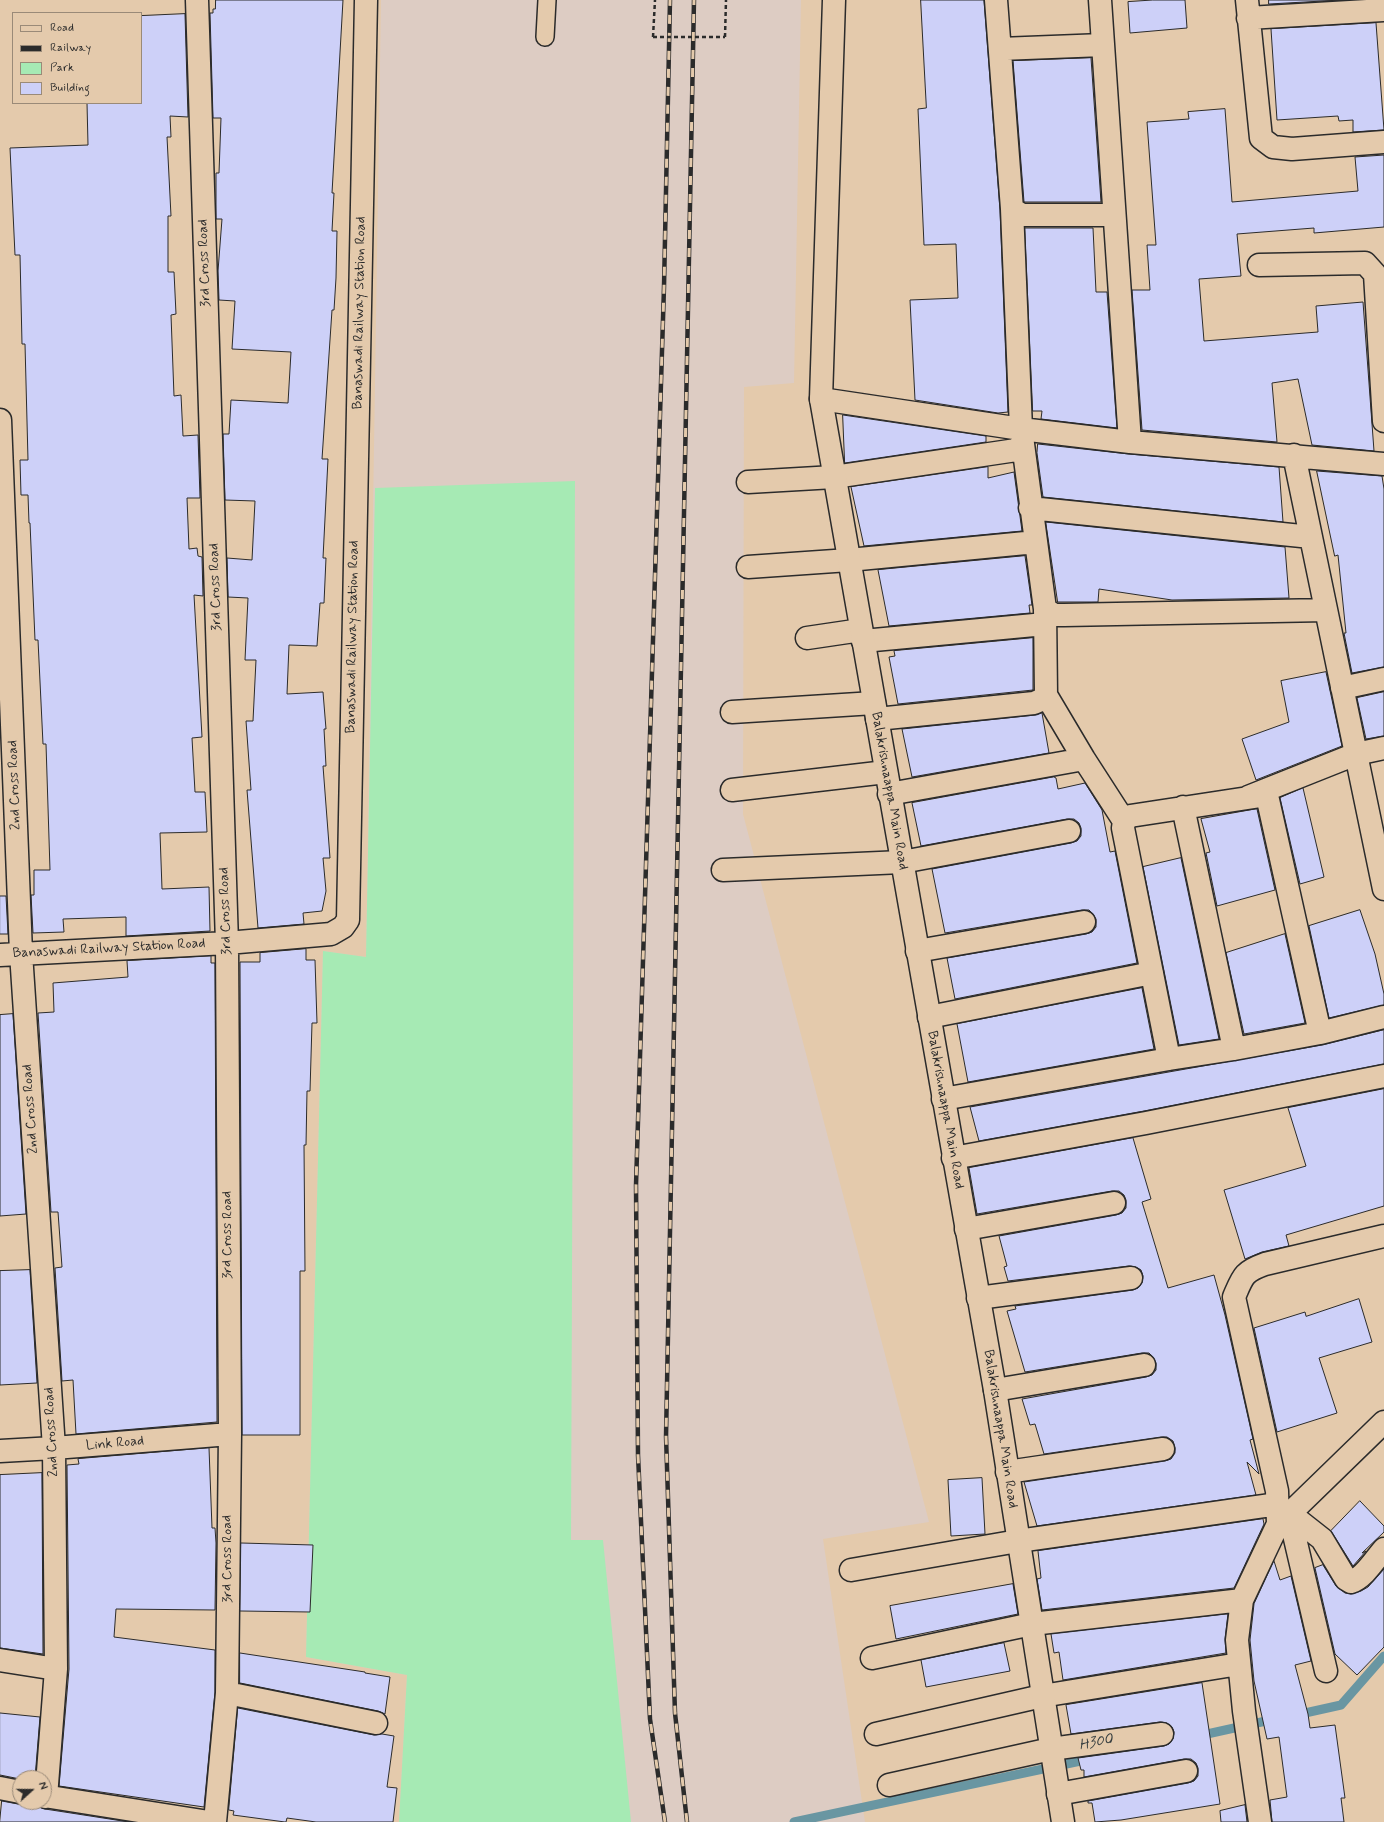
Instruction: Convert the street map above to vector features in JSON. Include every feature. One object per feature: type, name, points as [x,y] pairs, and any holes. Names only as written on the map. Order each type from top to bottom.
[{"type":"street","name":"3rd Cross Road","points":[[197,0],[227,943],[230,1434],[227,1693],[215,1822]]},
{"type":"street","name":"Banaswadi Railway Station Road","points":[[11,954],[227,943],[331,934],[343,927],[348,920],[366,0]]},
{"type":"street","name":"Balakrishnaappa Main Road","points":[[834,0],[821,399],[994,1390],[1063,1822]]},
{"type":"street","points":[[996,0],[1012,209],[1022,439],[1045,616],[1046,695],[1084,760],[1124,821]]},
{"type":"street","points":[[1100,0],[1130,442]]},
{"type":"street","points":[[1384,10],[1247,9],[1261,138],[1273,147],[1292,149],[1384,142]]},
{"type":"street","points":[[1000,49],[1103,45]]},
{"type":"street","points":[[1012,209],[1022,215],[1114,215]]},
{"type":"street","points":[[1259,266],[1365,263],[1372,269],[1375,274],[1384,421]]},
{"type":"street","points":[[821,399],[1022,439],[1130,442],[1294,455],[1384,464]]},
{"type":"street","name":"2nd Cross Road","points":[[0,420],[11,954],[54,1448],[56,1669],[47,1770]]},
{"type":"street","points":[[748,482],[834,477],[1022,439]]},
{"type":"street","points":[[1294,455],[1356,754],[1380,852],[1384,889]]},
{"type":"street","points":[[1030,508],[1311,537]]},
{"type":"street","points":[[748,567],[849,560],[1036,542]]},
{"type":"street","points":[[807,638],[862,636],[1054,615],[1326,610]]},
{"type":"street","points":[[1342,688],[1384,679]]},
{"type":"street","points":[[732,712],[875,711],[1034,703],[1046,695]]},
{"type":"street","points":[[1245,798],[1356,754],[1384,748]]},
{"type":"street","points":[[890,794],[1084,760]]},
{"type":"street","points":[[732,790],[886,772]]},
{"type":"street","points":[[1169,1059],[1122,828],[1124,821],[1130,816],[1261,796],[1268,800],[1320,1032]]},
{"type":"street","points":[[1184,807],[1234,1049]]},
{"type":"street","points":[[723,870],[902,862],[1069,831]]},
{"type":"street","points":[[917,952],[1084,922]]},
{"type":"street","points":[[929,1017],[1152,973]]},
{"type":"street","points":[[943,1099],[1234,1049],[1320,1032],[1384,1017]]},
{"type":"street","points":[[953,1158],[1146,1123],[1384,1076]]},
{"type":"street","points":[[966,1229],[1114,1203]]},
{"type":"street","points":[[1326,1671],[1282,1514],[1234,1297],[1242,1278],[1249,1270],[1265,1264],[1384,1236]]},
{"type":"street","points":[[978,1298],[1131,1278]]},
{"type":"street","points":[[994,1390],[1144,1365]]},
{"type":"street","points":[[1260,1822],[1244,1714],[1237,1640],[1242,1600],[1282,1514],[1384,1422]]},
{"type":"street","name":"Link Road","points":[[0,1450],[54,1448],[230,1434]]},
{"type":"street","points":[[1007,1472],[1162,1449]]},
{"type":"street","points":[[851,1570],[1018,1541],[1282,1514],[1322,1539],[1346,1579],[1351,1582],[1361,1576],[1384,1550]]},
{"type":"street","points":[[872,1658],[1032,1624],[1242,1600]]},
{"type":"street","points":[[0,1660],[56,1669]]},
{"type":"street","points":[[876,1734],[1042,1696],[1239,1664]]},
{"type":"street","points":[[227,1693],[376,1723]]},
{"type":"street","points":[[889,1785],[1051,1750],[1162,1734]]},
{"type":"street","points":[[1057,1788],[1186,1771]]},
{"type":"street","points":[[0,1788],[12,1790]]},
{"type":"street","points":[[52,1797],[209,1822]]},
{"type":"lane","points":[[545,37],[548,0]]},
{"type":"path","points":[[655,0],[653,37],[725,37],[726,0]]},
{"type":"shaded area","points":[[381,0],[801,0],[794,383],[744,387],[743,814],[929,1522],[823,1539],[865,1822],[399,1822],[407,1675],[306,1657],[323,951],[366,957]]},
{"type":"green space","points":[[575,481],[571,1540],[603,1540],[631,1822],[399,1822],[407,1675],[306,1657],[323,951],[366,957],[375,488]]},
{"type":"building","points":[[216,0],[343,0],[332,193],[334,193],[332,231],[337,231],[336,278],[334,310],[332,310],[322,459],[328,459],[323,558],[326,558],[324,603],[320,603],[317,646],[289,645],[287,694],[323,692],[326,729],[324,729],[326,766],[323,766],[330,858],[323,858],[326,891],[322,911],[303,913],[304,924],[258,928],[247,790],[251,790],[246,721],[253,721],[256,660],[245,660],[248,598],[228,597],[227,558],[252,560],[255,501],[225,500],[223,434],[229,434],[231,400],[288,403],[291,352],[232,349],[235,301],[219,300],[218,271],[222,219],[216,219],[216,173],[219,173],[221,118],[213,118],[210,13],[213,13],[213,9],[215,9]]},
{"type":"building","points":[[921,0],[984,0],[1000,210],[1008,412],[998,413],[915,400],[910,300],[958,298],[956,244],[924,245],[918,109],[926,108]]},
{"type":"building","points":[[1185,0],[1187,28],[1130,33],[1128,2]]},
{"type":"building","points":[[1269,0],[1341,0],[1269,4]]},
{"type":"building","points":[[185,14],[188,117],[170,116],[171,137],[167,137],[171,216],[168,216],[168,272],[174,272],[176,314],[171,315],[174,396],[181,395],[183,436],[198,435],[200,498],[187,498],[189,549],[197,548],[198,556],[202,557],[203,596],[194,595],[202,737],[192,738],[195,792],[205,792],[207,832],[160,833],[162,889],[209,887],[210,931],[126,936],[126,917],[63,919],[64,932],[33,933],[31,895],[34,895],[34,870],[50,870],[46,744],[43,744],[38,640],[35,640],[28,495],[21,495],[20,460],[28,460],[25,344],[22,344],[20,255],[15,255],[10,148],[88,145],[87,104],[142,104],[142,16]]},
{"type":"building","points":[[1376,23],[1384,130],[1353,132],[1353,120],[1339,121],[1338,116],[1277,120],[1271,29]]},
{"type":"building","points":[[1091,58],[1101,202],[1024,202],[1013,61]]},
{"type":"building","points":[[1225,109],[1232,202],[1358,191],[1355,157],[1384,155],[1384,227],[1314,233],[1314,228],[1237,234],[1241,276],[1199,279],[1204,341],[1318,332],[1316,306],[1363,302],[1374,451],[1312,445],[1298,379],[1272,383],[1277,442],[1142,430],[1132,290],[1150,290],[1147,245],[1156,245],[1147,122],[1189,119],[1188,112]]},
{"type":"building","points":[[1025,228],[1093,228],[1096,292],[1107,292],[1117,428],[1041,419],[1042,411],[1033,411]]},
{"type":"building","points":[[843,415],[986,436],[986,442],[845,463]]},
{"type":"building","points":[[1038,444],[1129,454],[1279,467],[1283,522],[1043,497],[1037,453]]},
{"type":"building","points":[[988,467],[988,478],[1014,472],[1022,531],[864,546],[851,487]]},
{"type":"building","points":[[1317,471],[1382,476],[1384,489],[1384,667],[1352,673],[1344,633],[1346,633],[1338,555],[1335,556]]},
{"type":"building","points":[[1046,522],[1285,547],[1289,598],[1172,600],[1099,589],[1098,602],[1058,602]]},
{"type":"building","points":[[1025,556],[1032,605],[1029,605],[1030,613],[889,626],[878,570]]},
{"type":"building","points":[[1033,638],[1033,690],[898,704],[889,657],[895,656],[894,651]]},
{"type":"building","points":[[1326,672],[1342,746],[1256,780],[1242,739],[1289,722],[1281,681]]},
{"type":"building","points":[[1384,692],[1384,736],[1366,739],[1357,698]]},
{"type":"building","points":[[1042,713],[1049,753],[912,777],[902,729]]},
{"type":"building","points":[[1054,777],[1056,778],[1058,789],[1085,783],[1102,810],[1110,852],[1115,851],[1137,963],[955,999],[947,958],[1086,934],[1092,932],[1096,927],[1096,919],[1089,910],[1082,910],[945,933],[932,869],[1071,843],[1077,841],[1081,836],[1081,828],[1079,823],[1074,819],[1067,819],[921,846],[912,803]]},
{"type":"building","points":[[1303,788],[1324,877],[1300,884],[1280,798]]},
{"type":"building","points":[[1257,809],[1275,890],[1217,906],[1206,853],[1210,852],[1201,819]]},
{"type":"building","points":[[1181,858],[1219,1039],[1179,1045],[1143,867]]},
{"type":"building","points":[[0,896],[6,896],[8,934],[0,934]]},
{"type":"building","points":[[1360,910],[1375,954],[1384,994],[1384,1005],[1329,1018],[1309,926]]},
{"type":"building","points":[[1285,934],[1305,1023],[1244,1034],[1226,953]]},
{"type":"building","points":[[306,949],[306,960],[315,960],[317,1023],[312,1023],[310,1091],[307,1091],[306,1145],[304,1145],[305,1271],[300,1271],[300,1435],[242,1435],[240,962],[260,962],[260,953]]},
{"type":"building","points":[[211,956],[211,963],[215,963],[217,1422],[76,1434],[73,1380],[62,1381],[55,1268],[62,1267],[58,1212],[51,1212],[38,1013],[54,1012],[53,983],[128,977],[127,961]]},
{"type":"building","points":[[1142,988],[1154,1049],[968,1082],[957,1024]]},
{"type":"building","points":[[13,1014],[26,1214],[0,1216],[0,1015]]},
{"type":"building","points":[[1384,1030],[1384,1064],[1144,1111],[979,1141],[970,1107],[1322,1045]]},
{"type":"building","points":[[1384,1089],[1384,1206],[1286,1235],[1289,1246],[1262,1252],[1245,1259],[1224,1190],[1306,1166],[1288,1108]]},
{"type":"building","points":[[1133,1138],[1151,1199],[1142,1202],[1168,1288],[1214,1275],[1225,1315],[1253,1439],[1250,1440],[1259,1474],[1247,1462],[1256,1495],[1037,1526],[1024,1482],[1165,1461],[1171,1459],[1175,1453],[1175,1448],[1173,1441],[1167,1437],[1161,1437],[1044,1454],[1035,1424],[1030,1425],[1022,1399],[1146,1377],[1152,1375],[1156,1370],[1156,1363],[1149,1353],[1142,1353],[1025,1372],[1007,1311],[1016,1309],[1015,1306],[1133,1290],[1138,1288],[1142,1283],[1143,1276],[1141,1270],[1136,1267],[1129,1266],[1008,1281],[1004,1267],[1007,1266],[999,1236],[1116,1215],[1122,1213],[1126,1208],[1126,1200],[1124,1195],[1119,1191],[1112,1191],[977,1214],[969,1168]]},
{"type":"building","points":[[30,1270],[37,1383],[0,1385],[0,1271]]},
{"type":"building","points":[[1359,1299],[1372,1342],[1319,1358],[1337,1413],[1277,1432],[1254,1328],[1305,1312],[1306,1316]]},
{"type":"building","points":[[209,1448],[212,1528],[215,1528],[216,1543],[215,1610],[116,1609],[114,1637],[215,1650],[215,1692],[204,1807],[59,1786],[69,1669],[67,1465],[79,1464],[78,1459]]},
{"type":"building","points":[[42,1473],[43,1654],[0,1648],[0,1475]]},
{"type":"building","points":[[982,1478],[985,1534],[951,1536],[948,1480]]},
{"type":"building","points":[[1360,1501],[1384,1526],[1384,1532],[1362,1553],[1366,1551],[1353,1566],[1331,1531]]},
{"type":"building","points":[[1263,1519],[1264,1524],[1234,1588],[1042,1610],[1037,1579],[1041,1578],[1038,1551]]},
{"type":"building","points":[[241,1543],[313,1545],[310,1612],[240,1611]]},
{"type":"building","points":[[1274,1561],[1280,1580],[1291,1576],[1311,1661],[1295,1665],[1308,1714],[1310,1728],[1335,1725],[1345,1798],[1341,1798],[1344,1822],[1272,1822],[1270,1800],[1287,1797],[1279,1737],[1267,1739],[1254,1681],[1250,1640],[1254,1604]]},
{"type":"building","points":[[1323,1565],[1336,1586],[1345,1593],[1351,1594],[1368,1587],[1384,1569],[1384,1647],[1357,1675],[1335,1654],[1315,1568]]},
{"type":"building","points":[[1013,1584],[1018,1614],[896,1639],[890,1606]]},
{"type":"building","points":[[1228,1614],[1225,1639],[1226,1653],[1063,1680],[1059,1652],[1054,1653],[1051,1634]]},
{"type":"building","points":[[1004,1643],[1010,1671],[926,1687],[921,1660]]},
{"type":"building","points":[[240,1653],[390,1677],[385,1714],[378,1711],[240,1683]]},
{"type":"building","points":[[1202,1683],[1220,1804],[1121,1820],[1095,1822],[1092,1803],[1088,1803],[1088,1801],[1188,1783],[1194,1781],[1198,1776],[1198,1768],[1196,1763],[1191,1759],[1184,1759],[1084,1777],[1084,1770],[1081,1770],[1078,1758],[1164,1746],[1169,1744],[1173,1739],[1174,1732],[1172,1727],[1167,1723],[1160,1722],[1071,1734],[1066,1705]]},
{"type":"building","points":[[238,1708],[374,1735],[382,1734],[394,1736],[387,1787],[397,1788],[393,1822],[316,1822],[287,1818],[285,1822],[233,1815],[234,1811],[229,1810]]},
{"type":"building","points":[[0,1713],[40,1717],[36,1770],[12,1770],[12,1777],[0,1775]]},
{"type":"building","points":[[2,1801],[12,1803],[12,1810],[51,1810],[129,1822],[0,1822]]},
{"type":"building","points":[[1245,1805],[1247,1822],[1221,1822],[1220,1811]]},
{"type":"waterway","name":"H300","points":[[1296,1715],[1341,1705],[1384,1656]]},
{"type":"waterway","name":"H300","points":[[1198,1736],[1275,1719]]},
{"type":"waterway","name":"H300","points":[[1118,1753],[1156,1745]]},
{"type":"waterway","name":"H300","points":[[794,1822],[1090,1759]]},
{"type":"railway","points":[[665,1822],[650,1719],[638,1455],[636,1185],[664,287],[670,0]]},
{"type":"railway","points":[[687,1822],[675,1713],[666,1436],[694,0]]}]
